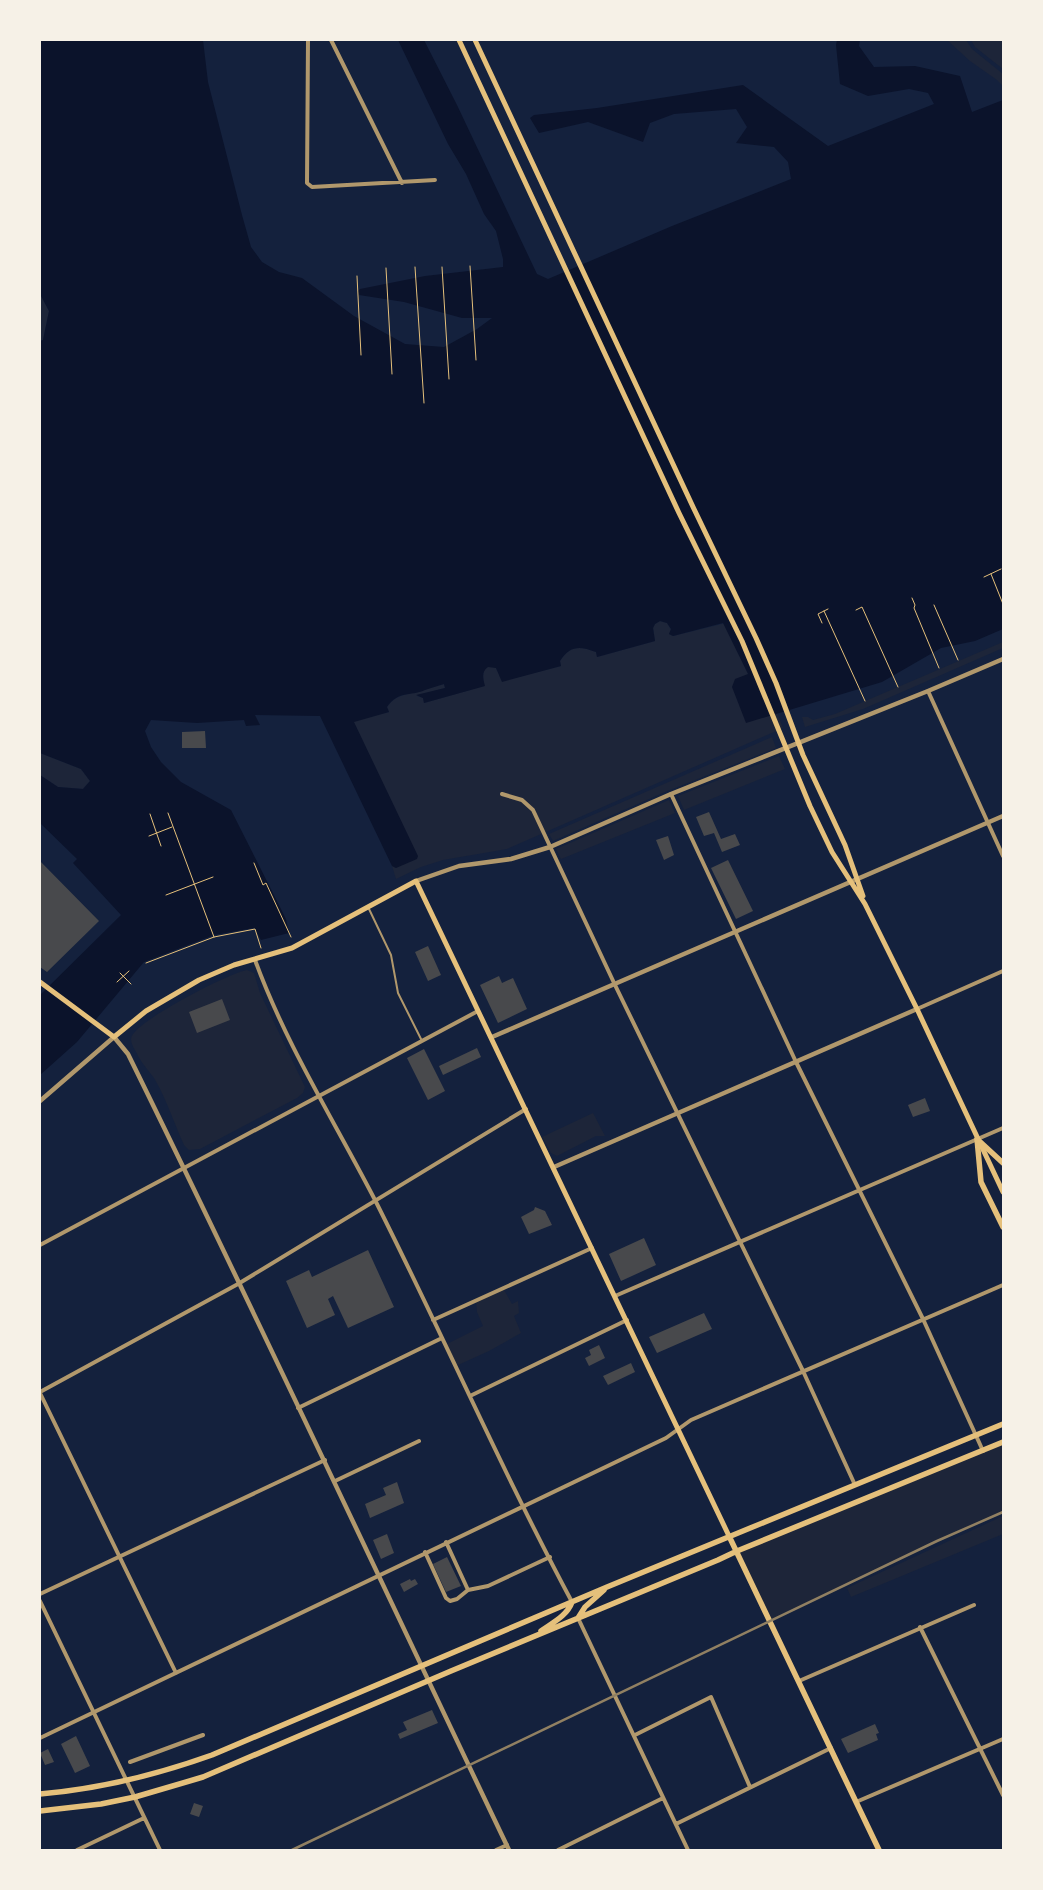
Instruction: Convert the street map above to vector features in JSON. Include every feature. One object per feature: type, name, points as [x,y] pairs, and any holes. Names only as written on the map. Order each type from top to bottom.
[{"type":"main road","points":[[459,40],[675,505],[742,642],[810,806],[832,852],[865,904],[917,1009],[1003,1192]]},
{"type":"main road","points":[[475,40],[756,638],[776,683],[807,764],[845,845],[865,904]]},
{"type":"main road","points":[[40,982],[114,1037],[146,1011],[199,980],[217,971],[292,948],[416,881],[879,1850]]},
{"type":"main road","points":[[977,1139],[1003,1163]]},
{"type":"main road","points":[[977,1139],[981,1182],[1003,1227]]},
{"type":"main road","points":[[40,1794],[127,1781],[170,1770],[216,1754],[513,1626],[1003,1424]]},
{"type":"main road","points":[[40,1811],[101,1804],[135,1797],[182,1784],[228,1767],[737,1551],[1003,1442]]},
{"type":"main road","points":[[578,1618],[585,1607],[607,1587]]},
{"type":"main road","points":[[533,1637],[565,1614],[572,1602]]},
{"type":"street","points":[[308,40],[307,183],[312,187],[435,180]]},
{"type":"street","points":[[331,40],[402,183]]},
{"type":"street","points":[[416,881],[459,866],[511,859],[550,847],[671,794],[928,692],[1003,659]]},
{"type":"street","points":[[928,692],[1003,856]]},
{"type":"street","points":[[502,794],[522,800],[533,810],[615,985],[803,1371],[855,1485]]},
{"type":"street","points":[[671,794],[796,1062],[924,1319],[982,1451]]},
{"type":"street","points":[[492,1037],[1003,816]]},
{"type":"street","points":[[255,960],[266,992],[319,1097],[376,1201],[572,1602]]},
{"type":"street","points":[[554,1167],[1003,971]]},
{"type":"street","points":[[40,1245],[478,1011]]},
{"type":"street","points":[[40,1101],[114,1037],[128,1054],[298,1408],[325,1460],[508,1848],[496,1850]]},
{"type":"street","points":[[176,1673],[40,1393],[238,1284],[526,1109]]},
{"type":"street","points":[[615,1296],[1003,1128]]},
{"type":"street","points":[[433,1320],[592,1248]]},
{"type":"street","points":[[40,1738],[666,1438],[691,1420],[1003,1285]]},
{"type":"street","points":[[470,1396],[627,1320]]},
{"type":"street","points":[[298,1408],[442,1338]]},
{"type":"street","points":[[335,1481],[419,1441]]},
{"type":"street","points":[[40,1594],[325,1460]]},
{"type":"street","points":[[446,1542],[468,1590]]},
{"type":"street","points":[[425,1552],[446,1598],[450,1601],[457,1599],[468,1590],[488,1586],[550,1558]]},
{"type":"street","points":[[40,1601],[160,1850]]},
{"type":"street","points":[[799,1681],[974,1605]]},
{"type":"street","points":[[40,1618],[46,1615]]},
{"type":"street","points":[[578,1618],[688,1850]]},
{"type":"street","points":[[920,1627],[1003,1795]]},
{"type":"street","points":[[635,1735],[711,1697],[750,1787]]},
{"type":"street","points":[[130,1762],[203,1735]]},
{"type":"street","points":[[856,1802],[1003,1739]]},
{"type":"street","points":[[676,1824],[831,1748]]},
{"type":"street","points":[[558,1850],[663,1798]]},
{"type":"street","points":[[77,1850],[144,1818]]},
{"type":"lane","points":[[368,907],[391,955],[398,993],[422,1042]]},
{"type":"path","points":[[470,266],[476,360]]},
{"type":"path","points":[[415,267],[424,404]]},
{"type":"path","points":[[442,267],[449,379]]},
{"type":"path","points":[[386,268],[392,374]]},
{"type":"path","points":[[357,276],[361,355]]},
{"type":"path","points":[[984,578],[1001,569]]},
{"type":"path","points":[[991,574],[1003,604]]},
{"type":"path","points":[[912,598],[915,605],[914,608],[939,668]]},
{"type":"path","points":[[934,605],[958,660]]},
{"type":"path","points":[[856,610],[862,607],[898,687]]},
{"type":"path","points":[[822,623],[818,614],[828,609]]},
{"type":"path","points":[[824,611],[865,701]]},
{"type":"path","points":[[168,813],[214,937]]},
{"type":"path","points":[[150,814],[161,846]]},
{"type":"path","points":[[149,836],[173,826]]},
{"type":"path","points":[[254,863],[263,884],[266,883],[291,937]]},
{"type":"path","points":[[166,895],[213,877]]},
{"type":"path","points":[[146,963],[214,937],[255,929],[261,948]]},
{"type":"path","points":[[117,982],[129,971]]},
{"type":"path","points":[[120,973],[131,984]]},
{"type":"shaded area","points":[[40,40],[203,40],[208,82],[242,215],[251,247],[262,262],[279,272],[302,278],[354,316],[405,344],[444,347],[477,329],[492,318],[462,318],[404,302],[359,295],[358,291],[360,289],[425,276],[503,267],[503,259],[496,231],[484,214],[466,174],[448,144],[398,40],[424,40],[537,274],[548,279],[672,226],[791,179],[788,162],[774,147],[736,143],[747,127],[736,109],[674,114],[650,123],[643,142],[588,122],[539,133],[530,118],[534,115],[597,108],[743,85],[828,146],[934,104],[928,93],[909,89],[868,96],[840,84],[837,40],[860,40],[859,46],[874,67],[915,66],[960,76],[972,112],[1003,100],[1003,629],[975,641],[941,648],[882,682],[746,723],[732,687],[735,679],[748,674],[723,623],[673,636],[669,634],[671,629],[667,623],[660,621],[653,628],[655,641],[597,657],[596,652],[576,648],[564,656],[560,661],[561,666],[502,682],[496,668],[488,667],[483,673],[485,686],[424,703],[423,698],[416,695],[445,688],[444,684],[400,696],[387,707],[389,712],[354,722],[418,856],[417,859],[396,868],[392,866],[320,716],[255,715],[260,725],[246,726],[244,720],[197,723],[151,720],[145,731],[151,747],[161,762],[181,782],[231,810],[286,919],[289,933],[261,940],[254,928],[214,935],[144,962],[77,1042],[40,1075],[40,995],[121,915],[73,863],[77,859],[40,823],[40,775],[58,787],[83,789],[90,781],[81,769],[40,753],[40,341],[43,340],[49,311],[40,294]]},
{"type":"shaded area","points":[[947,40],[966,40],[972,49],[1003,74],[1003,86],[970,61]]},
{"type":"shaded area","points":[[971,40],[1003,40],[1003,69],[975,47]]},
{"type":"shaded area","points":[[40,294],[49,311],[43,340],[40,340]]},
{"type":"shaded area","points":[[742,619],[783,728],[507,849],[443,860],[421,867],[396,879],[392,866],[396,868],[353,721],[389,712],[387,707],[398,697],[444,684],[445,688],[417,696],[423,698],[424,703],[484,686],[485,668],[491,666],[496,668],[502,681],[561,666],[560,661],[564,656],[576,648],[596,652],[597,657],[655,641],[653,628],[660,621],[667,623],[671,630],[669,634],[673,636]]},
{"type":"shaded area","points":[[1003,642],[1003,648],[863,709],[805,727],[802,717],[808,717],[813,720],[835,714]]},
{"type":"shaded area","points":[[772,737],[776,748],[665,792],[553,841],[549,834]]},
{"type":"shaded area","points":[[40,753],[81,769],[90,781],[83,789],[58,787],[40,775]]},
{"type":"shaded area","points":[[779,756],[785,769],[684,810],[678,796]]},
{"type":"shaded area","points":[[669,800],[675,813],[561,859],[556,849]]},
{"type":"shaded area","points":[[247,970],[254,973],[260,993],[305,1087],[303,1093],[297,1098],[200,1149],[189,1150],[184,1145],[154,1078],[138,1056],[131,1039],[135,1032],[163,1011],[202,989]]},
{"type":"shaded area","points":[[593,1113],[605,1136],[596,1136],[557,1156],[551,1153],[542,1137]]},
{"type":"shaded area","points":[[503,1288],[512,1304],[518,1301],[519,1313],[514,1316],[521,1333],[489,1351],[456,1366],[445,1345],[483,1326],[477,1312],[476,1300]]},
{"type":"shaded area","points":[[1003,1442],[1003,1512],[770,1620],[737,1551]]},
{"type":"shaded area","points":[[1003,1516],[1003,1534],[851,1597],[847,1588]]},
{"type":"building","points":[[205,731],[206,748],[182,748],[182,732]]},
{"type":"building","points":[[709,812],[721,839],[735,834],[740,845],[722,852],[714,833],[704,836],[696,817]]},
{"type":"building","points":[[668,836],[674,855],[664,860],[656,840]]},
{"type":"building","points":[[728,860],[753,911],[736,919],[711,868]]},
{"type":"building","points":[[40,861],[99,921],[47,972],[40,967]]},
{"type":"building","points":[[428,946],[441,975],[428,981],[415,952]]},
{"type":"building","points":[[499,976],[502,983],[513,978],[527,1009],[498,1023],[480,985]]},
{"type":"building","points":[[222,999],[230,1020],[197,1033],[189,1012]]},
{"type":"building","points":[[477,1048],[481,1057],[443,1075],[439,1066]]},
{"type":"building","points":[[424,1049],[445,1091],[428,1100],[407,1058]]},
{"type":"building","points":[[925,1098],[930,1111],[913,1117],[908,1105]]},
{"type":"building","points":[[535,1207],[545,1211],[552,1225],[529,1234],[521,1217],[534,1210]]},
{"type":"building","points":[[644,1238],[656,1265],[621,1281],[609,1254]]},
{"type":"building","points":[[368,1250],[394,1307],[348,1328],[333,1296],[328,1299],[335,1315],[307,1328],[286,1281],[309,1270],[312,1277]]},
{"type":"building","points":[[704,1313],[712,1329],[657,1353],[649,1337]]},
{"type":"building","points":[[599,1345],[605,1358],[589,1366],[585,1358],[591,1355],[589,1350]]},
{"type":"building","points":[[631,1363],[635,1372],[608,1385],[603,1376]]},
{"type":"building","points":[[397,1482],[404,1503],[370,1518],[365,1504],[386,1495],[383,1488]]},
{"type":"building","points":[[387,1534],[394,1553],[381,1559],[373,1540]]},
{"type":"building","points":[[447,1557],[461,1586],[446,1592],[433,1564]]},
{"type":"building","points":[[410,1579],[411,1581],[415,1579],[418,1584],[404,1592],[400,1584]]},
{"type":"building","points":[[432,1710],[438,1723],[400,1739],[398,1734],[407,1730],[403,1722]]},
{"type":"building","points":[[875,1724],[879,1733],[876,1734],[878,1740],[848,1753],[841,1739]]},
{"type":"building","points":[[76,1736],[90,1766],[75,1773],[61,1744]]},
{"type":"building","points":[[48,1749],[54,1762],[45,1765],[40,1753]]},
{"type":"building","points":[[194,1803],[203,1806],[199,1817],[190,1814]]},
{"type":"railway","points":[[292,1850],[937,1541],[1003,1512]]}]
